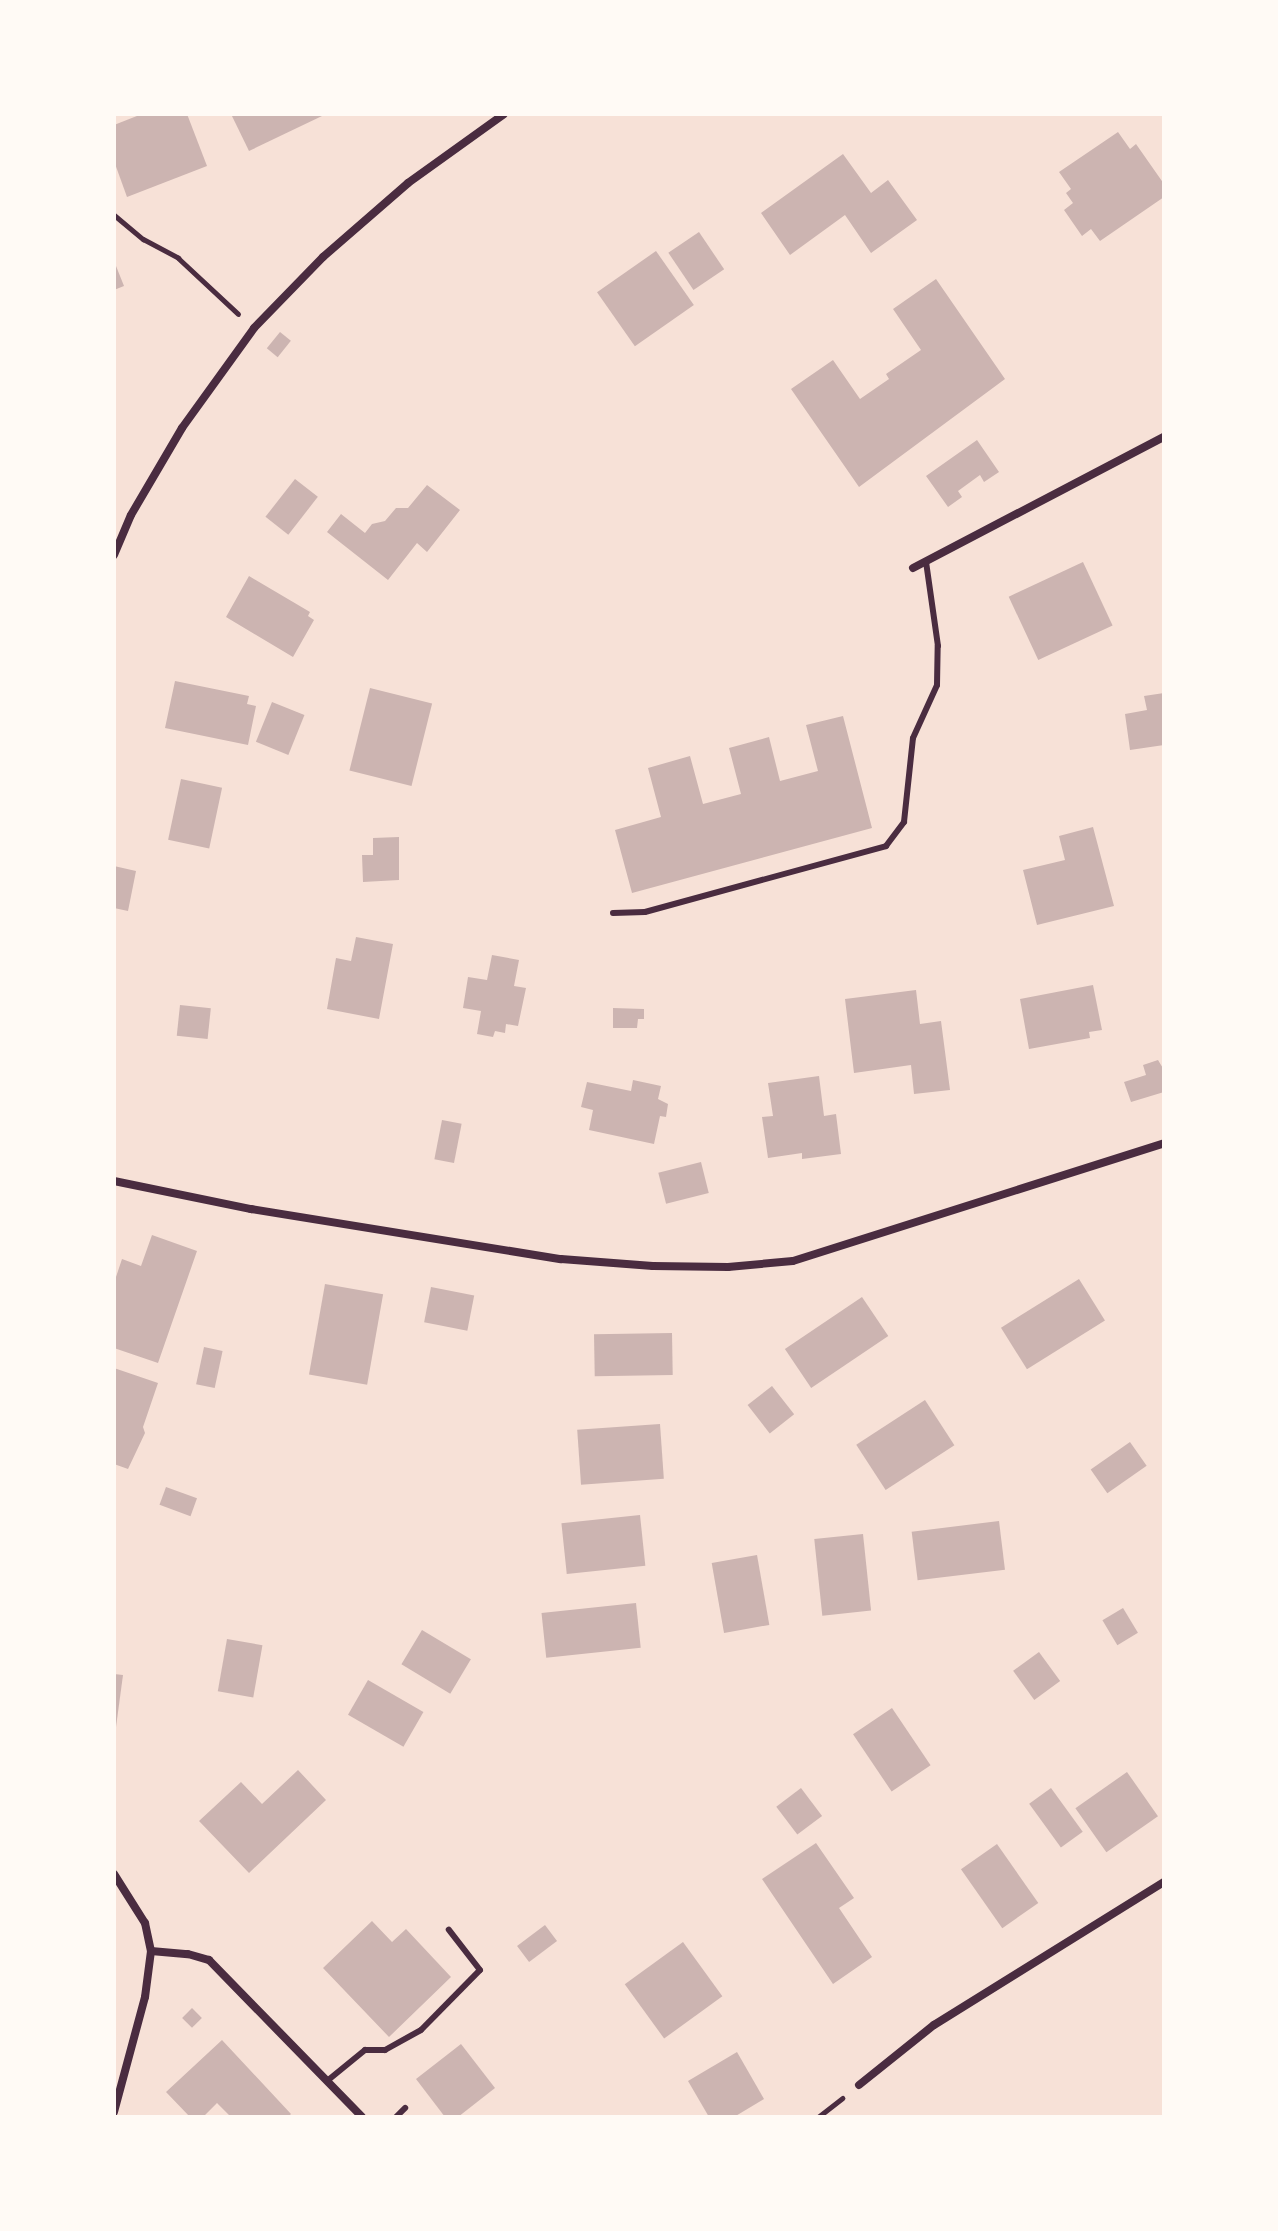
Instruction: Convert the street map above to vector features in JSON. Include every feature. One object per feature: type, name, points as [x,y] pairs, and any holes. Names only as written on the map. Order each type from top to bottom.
[{"type":"street","points":[[114,555],[131,515],[182,428],[254,328],[323,257],[408,183],[504,114]]},
{"type":"street","points":[[913,568],[1164,437]]},
{"type":"street","points":[[114,1181],[251,1209],[561,1259],[728,1267],[793,1261],[1164,1143]]},
{"type":"street","points":[[114,1874],[145,1923],[151,1951],[145,1997],[114,2112]]},
{"type":"street","points":[[859,2085],[934,2025],[1164,1882]]},
{"type":"street","points":[[151,1951],[188,1954],[209,1960],[362,2117]]},
{"type":"lane","points":[[613,913],[645,912],[886,846],[904,822],[913,738],[937,685],[938,646],[926,562]]},
{"type":"lane","points":[[327,2081],[365,2050],[385,2050],[421,2030],[480,1970],[449,1930]]},
{"type":"lane","points":[[396,2117],[405,2108]]},
{"type":"path","points":[[114,215],[143,239],[178,258],[254,328]]},
{"type":"path","points":[[818,2117],[859,2085]]},
{"type":"building","points":[[142,114],[187,114],[207,166],[127,197],[114,161],[114,125]]},
{"type":"building","points":[[231,114],[321,114],[322,116],[249,151]]},
{"type":"building","points":[[1118,132],[1130,149],[1136,144],[1164,184],[1164,197],[1100,241],[1091,229],[1082,236],[1064,210],[1073,203],[1066,193],[1071,189],[1059,172]]},
{"type":"building","points":[[843,154],[871,193],[888,180],[917,220],[871,253],[845,215],[790,255],[761,213]]},
{"type":"building","points":[[699,232],[724,269],[693,290],[668,253]]},
{"type":"building","points":[[656,251],[694,305],[635,346],[597,292]]},
{"type":"building","points":[[114,261],[124,286],[114,290]]},
{"type":"building","points":[[936,279],[1005,379],[859,487],[791,389],[833,360],[860,399],[889,379],[886,374],[921,350],[893,309]]},
{"type":"building","points":[[280,332],[291,341],[278,357],[267,348]]},
{"type":"building","points":[[977,440],[999,472],[984,482],[980,475],[958,491],[962,497],[948,507],[926,476]]},
{"type":"building","points":[[295,479],[318,497],[288,535],[265,517]]},
{"type":"building","points":[[427,485],[460,510],[427,552],[417,543],[388,580],[327,532],[341,514],[365,533],[372,524],[385,521],[396,508],[408,508]]},
{"type":"building","points":[[1083,562],[1113,625],[1038,660],[1009,597]]},
{"type":"building","points":[[249,576],[310,612],[308,616],[314,620],[293,657],[226,617]]},
{"type":"building","points":[[175,681],[249,696],[247,704],[256,706],[248,745],[165,728]]},
{"type":"building","points":[[370,688],[432,703],[412,786],[349,770]]},
{"type":"building","points":[[1164,693],[1164,745],[1130,750],[1125,714],[1147,710],[1144,696]]},
{"type":"building","points":[[272,702],[304,715],[288,755],[256,742]]},
{"type":"building","points":[[843,716],[872,828],[632,893],[615,830],[661,817],[648,768],[690,756],[703,804],[741,794],[729,748],[769,737],[780,781],[818,771],[806,725]]},
{"type":"building","points":[[181,779],[222,788],[209,848],[168,840]]},
{"type":"building","points":[[1093,827],[1114,906],[1037,925],[1023,870],[1065,860],[1059,836]]},
{"type":"building","points":[[399,837],[399,880],[363,882],[362,855],[373,855],[373,838]]},
{"type":"building","points":[[114,866],[136,871],[128,911],[114,908]]},
{"type":"building","points":[[356,937],[393,944],[379,1019],[327,1009],[336,958],[351,961]]},
{"type":"building","points":[[492,955],[519,960],[514,986],[526,988],[518,1026],[506,1024],[505,1033],[495,1031],[493,1037],[477,1034],[481,1011],[463,1008],[468,977],[487,980]]},
{"type":"building","points":[[1093,985],[1102,1030],[1089,1032],[1090,1038],[1029,1049],[1020,999]]},
{"type":"building","points":[[916,990],[920,1024],[941,1021],[950,1090],[914,1094],[911,1065],[854,1073],[845,999]]},
{"type":"building","points":[[180,1005],[211,1008],[208,1039],[177,1036]]},
{"type":"building","points":[[613,1008],[644,1009],[644,1019],[638,1019],[637,1028],[613,1028]]},
{"type":"building","points":[[1158,1060],[1164,1070],[1164,1092],[1131,1102],[1124,1082],[1146,1075],[1143,1065]]},
{"type":"building","points":[[819,1076],[824,1116],[836,1114],[841,1154],[802,1159],[802,1153],[768,1158],[762,1117],[773,1116],[768,1083]]},
{"type":"building","points":[[633,1080],[661,1086],[658,1099],[668,1104],[666,1117],[660,1116],[654,1144],[589,1130],[593,1110],[581,1107],[587,1082],[631,1091]]},
{"type":"building","points":[[442,1120],[462,1124],[454,1163],[434,1159]]},
{"type":"building","points":[[701,1162],[709,1193],[666,1204],[658,1173]]},
{"type":"building","points":[[152,1235],[197,1251],[158,1363],[114,1348],[114,1283],[122,1259],[141,1266]]},
{"type":"building","points":[[1079,1279],[1105,1321],[1027,1369],[1001,1328]]},
{"type":"building","points":[[325,1284],[383,1294],[367,1385],[309,1375]]},
{"type":"building","points":[[431,1287],[474,1295],[467,1331],[424,1322]]},
{"type":"building","points":[[862,1297],[888,1336],[811,1388],[785,1349]]},
{"type":"building","points":[[672,1333],[673,1375],[595,1376],[594,1334]]},
{"type":"building","points":[[204,1347],[223,1351],[215,1388],[196,1384]]},
{"type":"building","points":[[114,1368],[158,1383],[143,1427],[145,1433],[128,1469],[114,1464]]},
{"type":"building","points":[[772,1386],[794,1414],[770,1433],[748,1405]]},
{"type":"building","points":[[925,1400],[954,1445],[886,1490],[856,1445]]},
{"type":"building","points":[[660,1424],[664,1479],[581,1485],[577,1430]]},
{"type":"building","points":[[1130,1442],[1147,1466],[1107,1493],[1091,1470]]},
{"type":"building","points":[[166,1487],[197,1498],[191,1516],[160,1505]]},
{"type":"building","points":[[640,1515],[645,1566],[567,1574],[561,1523]]},
{"type":"building","points":[[999,1521],[1005,1570],[918,1580],[912,1532]]},
{"type":"building","points":[[863,1534],[871,1611],[822,1616],[814,1539]]},
{"type":"building","points":[[757,1555],[769,1625],[724,1633],[712,1563]]},
{"type":"building","points":[[636,1603],[641,1648],[546,1658],[542,1613]]},
{"type":"building","points":[[1123,1608],[1138,1633],[1117,1645],[1102,1620]]},
{"type":"building","points":[[422,1630],[471,1659],[450,1694],[401,1664]]},
{"type":"building","points":[[227,1639],[262,1645],[253,1697],[218,1691]]},
{"type":"building","points":[[1039,1652],[1060,1681],[1034,1700],[1013,1671]]},
{"type":"building","points":[[114,1674],[123,1675],[116,1727],[114,1727]]},
{"type":"building","points":[[368,1680],[423,1712],[403,1747],[348,1715]]},
{"type":"building","points":[[892,1708],[931,1765],[892,1791],[853,1734]]},
{"type":"building","points":[[298,1770],[326,1800],[249,1873],[199,1821],[241,1782],[262,1804]]},
{"type":"building","points":[[1127,1772],[1158,1816],[1106,1852],[1075,1808]]},
{"type":"building","points":[[801,1788],[822,1816],[797,1835],[776,1807]]},
{"type":"building","points":[[1051,1788],[1083,1832],[1061,1848],[1029,1804]]},
{"type":"building","points":[[816,1843],[854,1898],[839,1908],[872,1957],[833,1984],[762,1879]]},
{"type":"building","points":[[997,1844],[1038,1903],[1002,1928],[961,1869]]},
{"type":"building","points":[[372,1921],[392,1942],[406,1929],[451,1977],[389,2037],[323,1968]]},
{"type":"building","points":[[545,1925],[557,1941],[529,1962],[517,1946]]},
{"type":"building","points":[[683,1942],[722,1996],[664,2039],[625,1984]]},
{"type":"building","points":[[192,2008],[202,2018],[192,2028],[182,2018]]},
{"type":"building","points":[[222,2040],[291,2114],[288,2117],[231,2117],[217,2103],[203,2117],[190,2117],[166,2092]]},
{"type":"building","points":[[461,2044],[495,2088],[458,2117],[445,2117],[416,2079]]},
{"type":"building","points":[[737,2052],[764,2099],[734,2117],[709,2117],[688,2081]]}]
